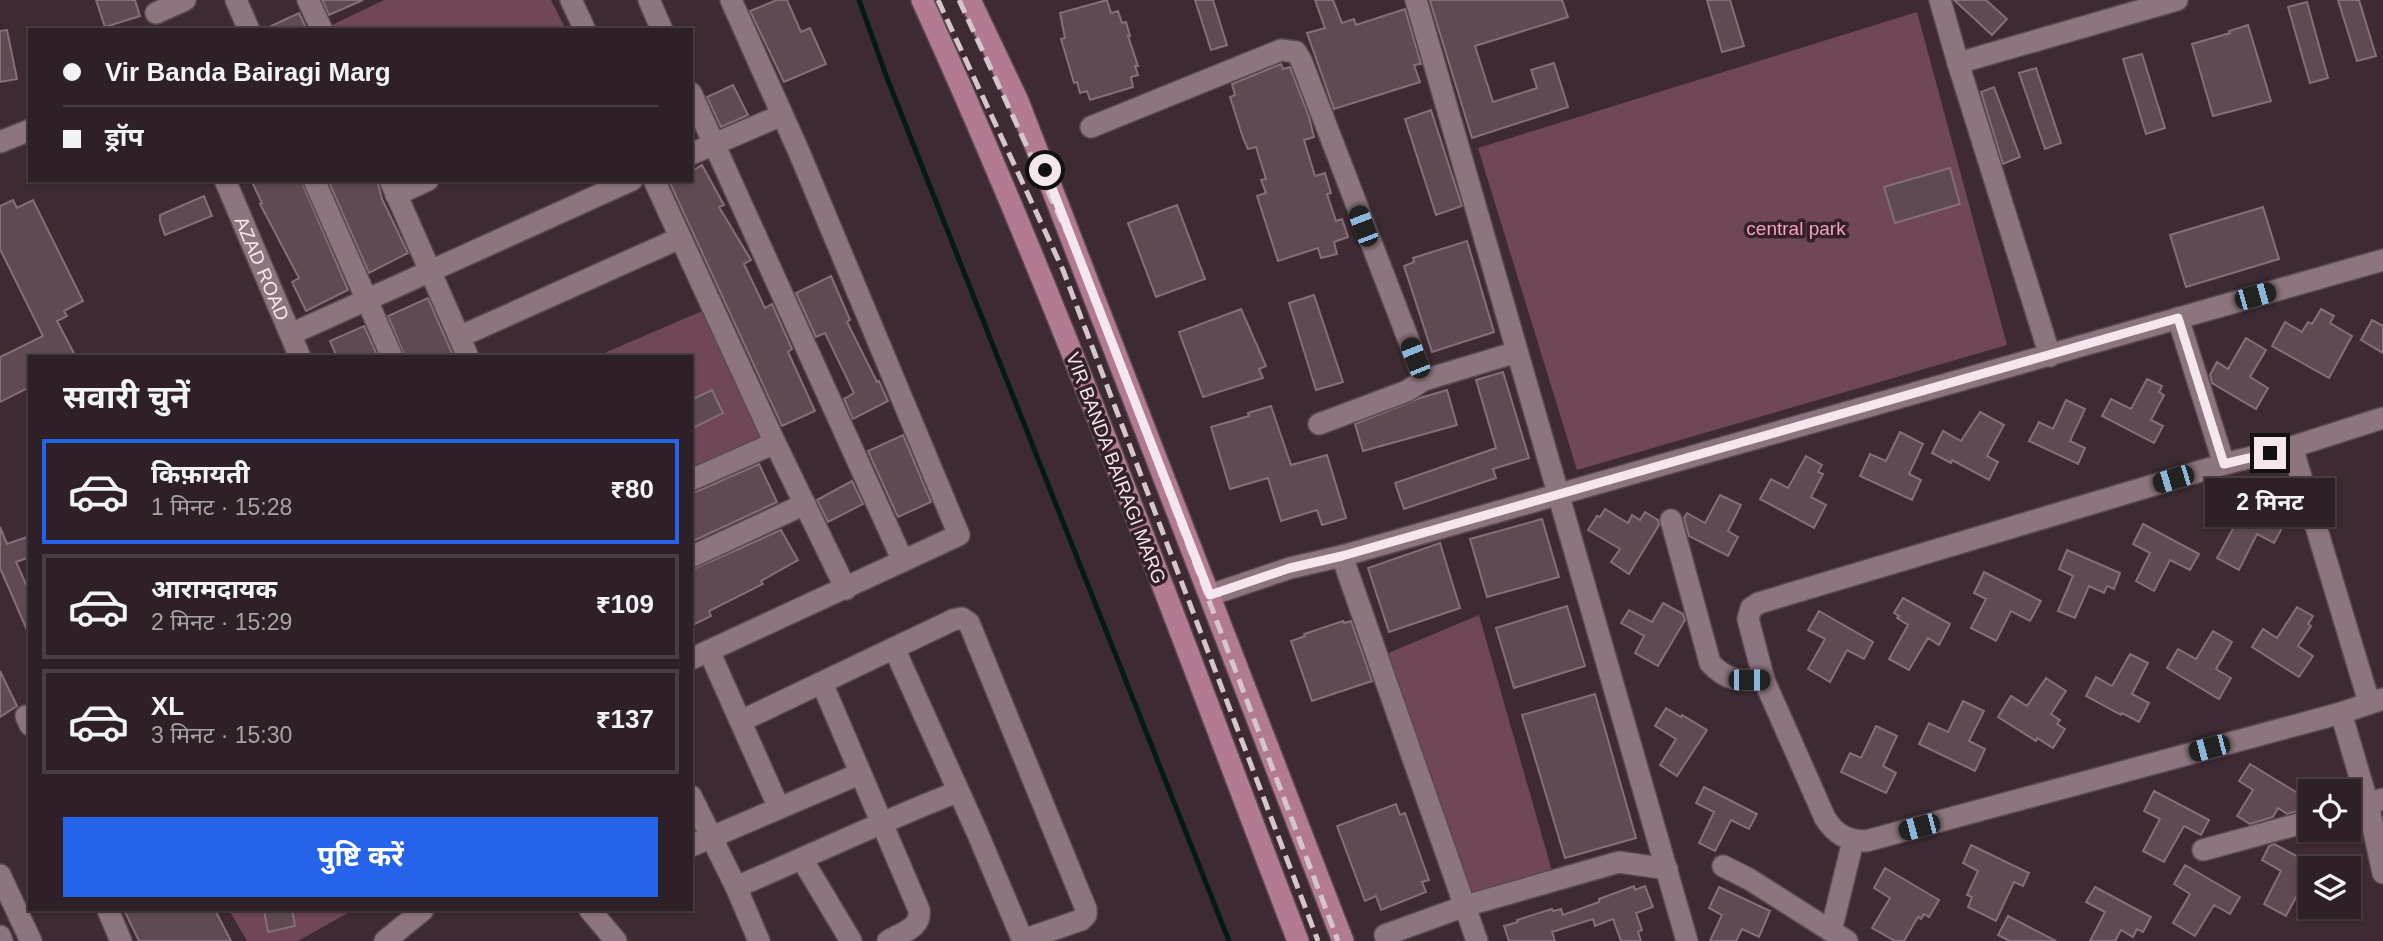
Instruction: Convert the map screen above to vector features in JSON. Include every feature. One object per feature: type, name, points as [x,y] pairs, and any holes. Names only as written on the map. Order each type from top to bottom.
[{"type":"main road","name":"VIR BANDA BAIRAGI MARG","points":[[922,0],[1009,199],[1081,378],[1298,941]]},
{"type":"main road","points":[[970,0],[1018,101],[1343,941]]},
{"type":"street","points":[[157,14],[185,0]]},
{"type":"street","points":[[236,0],[248,28]]},
{"type":"street","points":[[308,0],[321,28]]},
{"type":"street","points":[[571,0],[584,28]]},
{"type":"street","points":[[649,0],[661,28]]},
{"type":"street","points":[[731,0],[959,536],[700,655],[741,720],[779,808]]},
{"type":"street","points":[[1416,0],[1687,941]]},
{"type":"street","points":[[1940,0],[2050,356]]},
{"type":"street","points":[[1958,63],[2178,0]]},
{"type":"street","points":[[1091,127],[1281,50],[1296,52],[1424,380]]},
{"type":"street","points":[[693,97],[903,561]]},
{"type":"street","points":[[693,153],[782,115]]},
{"type":"street","points":[[0,142],[28,131]]},
{"type":"street","name":"AZAD ROAD","points":[[226,182],[299,355]]},
{"type":"street","points":[[315,182],[391,355]]},
{"type":"street","points":[[419,182],[393,188],[467,355]]},
{"type":"street","points":[[291,334],[628,182]]},
{"type":"street","points":[[655,182],[775,443],[846,589]]},
{"type":"street","points":[[459,337],[680,238]]},
{"type":"street","points":[[1210,595],[1290,568],[1342,556],[2383,260]]},
{"type":"street","points":[[2178,318],[2224,464]]},
{"type":"street","points":[[1319,424],[1407,391],[1424,380],[1517,352]]},
{"type":"street","points":[[2292,447],[2376,700],[2341,713],[1866,841],[1853,841],[1841,836],[1831,827],[1763,680],[1748,619],[1751,608],[1759,603],[2383,418]]},
{"type":"street","points":[[693,479],[775,443]]},
{"type":"street","points":[[693,556],[805,504]]},
{"type":"street","points":[[1671,520],[1710,663],[1720,674],[1734,680],[1763,680]]},
{"type":"street","points":[[1342,556],[1477,941]]},
{"type":"street","points":[[741,720],[894,648],[962,618],[969,623],[974,634],[1086,909],[1086,915],[1081,920],[1023,940],[894,648]]},
{"type":"street","points":[[822,683],[920,917],[918,923],[888,941]]},
{"type":"street","points":[[2341,713],[2383,873]]},
{"type":"street","points":[[693,845],[859,774]]},
{"type":"street","points":[[736,887],[880,822],[957,792]]},
{"type":"street","points":[[693,800],[759,941]]},
{"type":"street","points":[[2203,850],[2298,824]]},
{"type":"street","points":[[1723,866],[1749,878],[1839,936],[1853,841]]},
{"type":"street","points":[[802,859],[851,941]]},
{"type":"street","points":[[1385,935],[1465,906],[1619,862],[1667,869]]},
{"type":"street","points":[[0,875],[31,941]]},
{"type":"street","points":[[108,911],[121,941]]},
{"type":"street","points":[[385,941],[422,911]]},
{"type":"street","points":[[591,911],[616,941]]},
{"type":"green space","points":[[384,0],[551,0],[565,28],[333,28],[332,25]]},
{"type":"green space","name":"central park","points":[[1917,12],[2007,345],[1577,470],[1478,148]]},
{"type":"green space","points":[[709,308],[770,438],[693,472],[693,355],[600,355]]},
{"type":"green space","points":[[1479,615],[1554,878],[1460,896],[1386,654]]},
{"type":"green space","points":[[230,911],[351,911],[298,941],[247,941]]},
{"type":"building","points":[[96,0],[135,0],[140,16],[105,27]]},
{"type":"building","points":[[322,0],[363,0],[329,15]]},
{"type":"building","points":[[777,0],[787,0],[801,32],[810,28],[826,64],[784,82],[750,11]]},
{"type":"building","points":[[1107,0],[1111,13],[1118,11],[1122,23],[1126,22],[1138,75],[1131,77],[1133,87],[1090,100],[1087,91],[1080,93],[1077,82],[1074,83],[1061,39],[1065,38],[1060,13]]},
{"type":"building","points":[[1195,0],[1213,0],[1227,45],[1211,50]]},
{"type":"building","points":[[1315,0],[1333,0],[1342,23],[1354,19],[1356,25],[1405,9],[1421,64],[1414,65],[1420,82],[1334,109],[1307,33],[1325,28]]},
{"type":"building","points":[[1562,0],[1568,17],[1475,46],[1493,102],[1537,88],[1531,70],[1554,63],[1568,107],[1472,138],[1430,1]]},
{"type":"building","points":[[1707,0],[1730,0],[1744,46],[1722,52]]},
{"type":"building","points":[[1954,0],[1986,0],[2007,19],[1992,35]]},
{"type":"building","points":[[2338,0],[2359,0],[2376,56],[2357,61]]},
{"type":"building","points":[[2307,2],[2328,78],[2310,83],[2288,7]]},
{"type":"building","points":[[299,13],[306,28],[267,28]]},
{"type":"building","points":[[2248,25],[2271,101],[2213,116],[2192,44]]},
{"type":"building","points":[[7,30],[17,79],[0,82],[0,31]]},
{"type":"building","points":[[2142,54],[2165,128],[2146,134],[2123,59]]},
{"type":"building","points":[[1281,64],[1283,69],[1290,67],[1309,117],[1314,137],[1304,140],[1315,176],[1325,173],[1331,193],[1327,194],[1336,221],[1342,219],[1348,237],[1334,242],[1337,254],[1321,258],[1318,248],[1278,261],[1257,196],[1266,193],[1261,180],[1266,179],[1256,147],[1248,149],[1243,138],[1230,97],[1235,95],[1232,84]]},
{"type":"building","points":[[2036,68],[2061,143],[2045,149],[2019,73]]},
{"type":"building","points":[[733,85],[748,115],[721,127],[707,97]]},
{"type":"building","points":[[1994,87],[2020,157],[2003,164],[1981,92]]},
{"type":"building","points":[[1431,110],[1462,206],[1436,215],[1405,119]]},
{"type":"building","points":[[702,165],[724,205],[719,207],[751,260],[744,264],[765,308],[772,304],[792,349],[788,352],[815,411],[782,426],[670,183],[693,182],[693,171]]},
{"type":"building","points":[[1950,168],[1960,204],[1895,223],[1884,187]]},
{"type":"building","points":[[252,182],[302,182],[348,290],[306,311],[292,282],[299,278],[260,204],[262,203]]},
{"type":"building","points":[[329,182],[378,182],[382,199],[408,253],[369,273]]},
{"type":"building","points":[[204,196],[212,216],[165,235],[160,215]]},
{"type":"building","points":[[13,200],[17,208],[33,200],[83,301],[64,311],[67,316],[57,321],[75,355],[28,355],[28,388],[0,402],[0,357],[43,336],[0,249],[0,206]]},
{"type":"building","points":[[1177,205],[1205,279],[1156,297],[1128,223]]},
{"type":"building","points":[[2263,207],[2279,259],[2186,287],[2170,235]]},
{"type":"building","points":[[1467,241],[1494,332],[1432,352],[1404,266],[1414,262],[1413,258]]},
{"type":"building","points":[[831,276],[850,320],[847,322],[888,401],[853,419],[844,399],[854,393],[825,333],[816,337],[796,293]]},
{"type":"building","points":[[1314,295],[1343,382],[1316,390],[1289,303]]},
{"type":"building","points":[[428,298],[453,355],[404,355],[388,316]]},
{"type":"building","points":[[1241,309],[1266,366],[1259,369],[1263,378],[1203,397],[1179,332]]},
{"type":"building","points":[[2321,309],[2334,316],[2330,323],[2352,336],[2329,378],[2272,346],[2285,322],[2302,332],[2308,322],[2312,324]]},
{"type":"building","points":[[2372,320],[2383,326],[2383,353],[2361,340]]},
{"type":"building","points":[[364,326],[377,355],[336,355],[330,341]]},
{"type":"building","points":[[2246,338],[2266,350],[2250,377],[2268,388],[2256,409],[2212,383],[2210,375],[2217,362],[2228,369]]},
{"type":"building","points":[[1503,372],[1529,458],[1493,469],[1496,478],[1404,509],[1395,483],[1496,448],[1476,380]]},
{"type":"building","points":[[2147,379],[2162,386],[2159,392],[2164,395],[2151,420],[2163,426],[2154,443],[2102,416],[2111,399],[2131,409]]},
{"type":"building","points":[[712,390],[723,413],[693,428],[693,399]]},
{"type":"building","points":[[1447,390],[1457,425],[1363,451],[1355,424]]},
{"type":"building","points":[[2066,400],[2085,409],[2070,441],[2085,448],[2078,464],[2029,441],[2039,422],[2053,429]]},
{"type":"building","points":[[1271,406],[1291,465],[1327,455],[1346,518],[1322,525],[1317,510],[1281,521],[1268,478],[1230,489],[1211,427],[1249,416],[1248,413]]},
{"type":"building","points":[[1980,412],[2004,425],[1987,456],[1998,462],[1989,480],[1952,460],[1951,463],[1932,453],[1943,431],[1961,441]]},
{"type":"building","points":[[1900,432],[1923,444],[1909,474],[1921,480],[1912,500],[1860,476],[1870,454],[1886,461]]},
{"type":"building","points":[[903,435],[931,502],[898,517],[868,451]]},
{"type":"building","points":[[1806,456],[1822,465],[1818,472],[1823,474],[1811,497],[1826,505],[1814,528],[1760,499],[1771,479],[1788,488]]},
{"type":"building","points":[[759,464],[777,502],[693,541],[693,493]]},
{"type":"building","points":[[852,481],[863,504],[828,522],[817,500]]},
{"type":"building","points":[[1720,495],[1741,505],[1728,531],[1738,537],[1728,556],[1689,536],[1684,518],[1687,513],[1705,523]]},
{"type":"building","points":[[2227,500],[2282,528],[2274,543],[2257,534],[2239,570],[2217,558],[2234,527],[2217,518]]},
{"type":"building","points":[[1605,509],[1628,523],[1632,515],[1640,520],[1645,512],[1658,520],[1659,525],[1629,574],[1611,562],[1620,549],[1588,530]]},
{"type":"building","points":[[1542,519],[1559,577],[1487,597],[1470,539]]},
{"type":"building","points":[[2143,524],[2199,554],[2190,570],[2170,560],[2154,591],[2136,581],[2150,553],[2133,544]]},
{"type":"building","points":[[0,527],[7,544],[28,537],[28,558],[16,562],[28,589],[28,632],[0,568]]},
{"type":"building","points":[[781,530],[798,560],[761,581],[763,584],[709,611],[711,616],[693,625],[693,569]]},
{"type":"building","points":[[1440,543],[1460,608],[1389,632],[1368,568]]},
{"type":"building","points":[[2067,550],[2120,573],[2114,589],[2107,586],[2104,593],[2089,586],[2075,618],[2058,611],[2073,576],[2059,569]]},
{"type":"building","points":[[1984,572],[2041,601],[2030,621],[2011,611],[1996,641],[1971,628],[1986,599],[1974,593]]},
{"type":"building","points":[[1903,598],[1950,624],[1939,645],[1928,638],[1909,670],[1889,659],[1908,625],[1894,613]]},
{"type":"building","points":[[1663,603],[1683,614],[1685,620],[1658,666],[1635,653],[1644,636],[1621,623],[1629,610],[1652,622]]},
{"type":"building","points":[[1567,606],[1585,666],[1514,688],[1496,628]]},
{"type":"building","points":[[2297,607],[2313,616],[2308,624],[2311,626],[2298,646],[2313,656],[2299,677],[2252,647],[2263,629],[2277,638]]},
{"type":"building","points":[[1819,611],[1873,642],[1864,659],[1847,650],[1830,682],[1808,669],[1825,639],[1808,630]]},
{"type":"building","points":[[1343,621],[1351,621],[1372,681],[1312,701],[1291,641]]},
{"type":"building","points":[[2213,631],[2232,642],[2216,669],[2231,678],[2219,699],[2167,668],[2178,649],[2196,659]]},
{"type":"building","points":[[2130,654],[2148,663],[2132,694],[2149,703],[2139,722],[2086,696],[2096,677],[2112,686]]},
{"type":"building","points":[[0,671],[17,706],[0,717]]},
{"type":"building","points":[[2046,678],[2066,691],[2051,714],[2060,720],[2057,724],[2065,729],[2053,748],[2037,738],[2036,741],[1998,717],[2011,696],[2027,706]]},
{"type":"building","points":[[1595,694],[1636,838],[1565,858],[1522,715]]},
{"type":"building","points":[[1963,701],[1984,711],[1969,741],[1985,749],[1975,771],[1919,744],[1929,723],[1948,732]]},
{"type":"building","points":[[1666,708],[1707,730],[1677,776],[1660,765],[1676,739],[1655,726]]},
{"type":"building","points":[[1876,726],[1897,736],[1883,766],[1896,773],[1886,793],[1841,772],[1850,753],[1861,758]]},
{"type":"building","points":[[2250,764],[2298,793],[2298,811],[2287,814],[2278,808],[2273,817],[2250,824],[2237,816],[2253,790],[2239,781]]},
{"type":"building","points":[[1704,787],[1757,814],[1749,829],[1731,820],[1715,851],[1699,843],[1714,812],[1696,803]]},
{"type":"building","points":[[2154,791],[2209,820],[2201,835],[2184,826],[2164,862],[2143,851],[2160,819],[2144,811]]},
{"type":"building","points":[[1396,804],[1400,815],[1405,813],[1429,880],[1422,882],[1426,892],[1381,910],[1376,896],[1365,901],[1337,826]]},
{"type":"building","points":[[2274,844],[2298,857],[2298,893],[2286,916],[2264,904],[2281,871],[2262,860],[2269,846]]},
{"type":"building","points":[[1971,845],[2029,873],[2023,886],[2014,882],[1996,921],[1968,907],[1972,897],[1967,895],[1978,871],[1963,863]]},
{"type":"building","points":[[2185,865],[2240,897],[2230,914],[2214,905],[2195,936],[2173,923],[2190,894],[2174,884]]},
{"type":"building","points":[[1885,868],[1939,900],[1929,917],[1924,914],[1921,919],[1918,917],[1904,941],[1895,941],[1872,928],[1890,898],[1874,888]]},
{"type":"building","points":[[1634,886],[1635,890],[1645,886],[1653,907],[1636,913],[1642,930],[1638,932],[1641,941],[1621,941],[1613,919],[1595,926],[1593,919],[1552,932],[1555,941],[1509,941],[1504,926],[1518,922],[1517,920],[1552,909],[1561,909],[1563,915]]},
{"type":"building","points":[[1719,887],[1770,911],[1759,937],[1742,929],[1736,941],[1710,941],[1722,915],[1709,908]]},
{"type":"building","points":[[2095,887],[2151,917],[2143,932],[2137,929],[2133,937],[2121,930],[2115,941],[2090,941],[2105,912],[2086,902]]},
{"type":"building","points":[[124,911],[216,911],[231,941],[139,941]]},
{"type":"building","points":[[264,911],[292,911],[295,926],[268,932]]},
{"type":"building","points":[[2008,916],[2056,941],[2010,941],[1998,935]]},
{"type":"waterway","points":[[859,0],[887,78],[1229,941]]},
{"type":"railway","points":[[938,0],[1063,270],[1318,941]]},
{"type":"railway","points":[[959,0],[1081,263],[1338,941]]},
{"type":"route","points":[[1045,170],[1210,595],[1290,568],[1342,556],[2178,318],[2224,464],[2270,453]]}]
